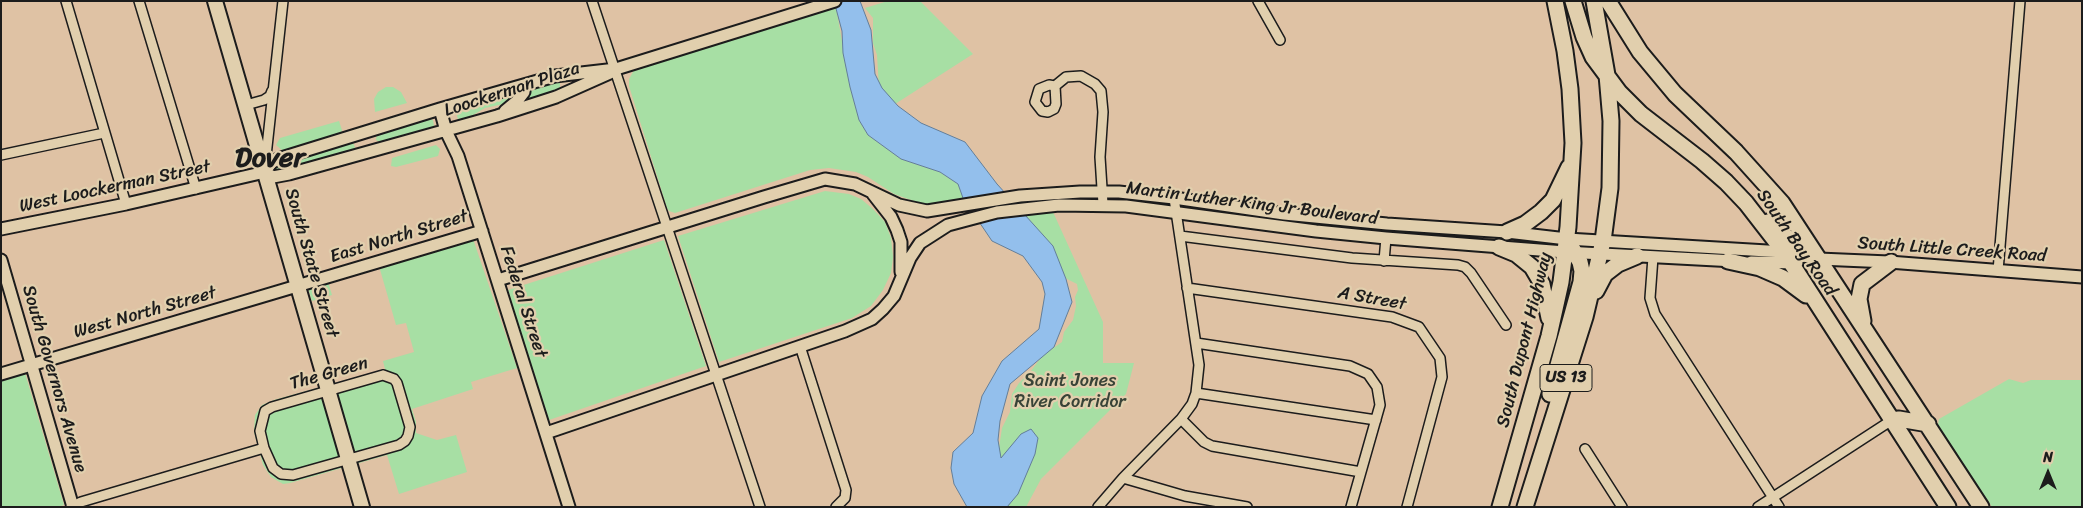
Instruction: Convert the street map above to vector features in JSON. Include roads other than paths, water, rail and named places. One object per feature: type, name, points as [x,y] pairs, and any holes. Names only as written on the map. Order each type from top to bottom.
[{"type":"highway","name":"South Dupont Highway","points":[[1500,507],[1548,336],[1569,248],[1573,143],[1570,88],[1555,1]]},
{"type":"highway","name":"South Bay Road","points":[[1573,1],[1593,57],[1619,92],[1641,114],[1702,161],[1746,203],[1787,258],[1948,507]]},
{"type":"highway","name":"US 13","points":[[1526,504],[1580,332],[1601,247],[1610,188],[1612,121],[1607,75],[1594,1]]},
{"type":"highway","name":"South Bay Road","points":[[1608,1],[1640,52],[1675,94],[1736,152],[1782,204],[1981,507]]},
{"type":"highway","points":[[1507,232],[1525,224],[1553,200],[1568,171],[1573,143]]},
{"type":"highway","points":[[1746,203],[1792,242],[1819,259]]},
{"type":"highway","points":[[1499,246],[1524,260],[1538,276],[1550,313],[1548,336]]},
{"type":"highway","points":[[1526,504],[1544,415],[1581,282],[1582,271],[1569,248]]},
{"type":"highway","points":[[1580,332],[1598,286],[1605,274],[1618,264],[1637,256]]},
{"type":"highway","points":[[1728,261],[1760,268],[1784,278],[1818,306]]},
{"type":"highway","points":[[1864,327],[1859,299],[1862,284],[1891,262]]},
{"type":"highway","points":[[1892,420],[1899,418],[1928,424]]},
{"type":"main road","name":"South State Street","points":[[215,1],[362,507]]},
{"type":"street","points":[[66,1],[126,204]]},
{"type":"street","points":[[139,1],[196,189]]},
{"type":"street","points":[[264,172],[283,1]]},
{"type":"street","points":[[592,1],[760,507]]},
{"type":"street","points":[[1258,1],[1280,40]]},
{"type":"street","points":[[1998,271],[2020,1]]},
{"type":"street","points":[[616,69],[833,2]]},
{"type":"street","name":"Loockerman Plaza","points":[[616,69],[601,78],[556,98],[446,131],[289,174],[273,177],[264,172],[271,163],[278,159],[524,84],[555,76],[616,69]]},
{"type":"street","points":[[1055,86],[1066,77],[1081,76],[1095,84],[1101,91],[1103,112],[1100,157],[1103,204]]},
{"type":"street","points":[[497,116],[517,101],[524,92],[524,84]]},
{"type":"street","points":[[246,105],[267,98],[274,88]]},
{"type":"street","name":"Federal Street","points":[[440,109],[446,131],[458,156],[569,507]]},
{"type":"street","points":[[1,155],[104,133]]},
{"type":"street","name":"West Loockerman Street","points":[[1,229],[196,189],[264,172]]},
{"type":"street","name":"Martin Luther King Jr Boulevard","points":[[498,280],[825,179],[855,184],[872,193],[914,209],[940,210],[1020,196],[1103,192],[1174,198],[1293,215],[1387,224],[1507,232],[1569,248]]},
{"type":"street","points":[[546,433],[845,331],[872,319],[884,309],[894,296],[901,276],[901,242],[898,230],[891,217],[872,193]]},
{"type":"street","points":[[1098,507],[1123,478],[1182,419],[1192,404],[1196,393],[1199,378],[1196,343],[1174,198]]},
{"type":"street","name":"Martin Luther King Jr Boulevard","points":[[901,276],[920,243],[937,230],[959,221],[1023,208],[1103,204],[1175,211],[1316,231],[1386,238],[1499,246],[1569,248]]},
{"type":"street","name":"East North Street","points":[[298,286],[482,231]]},
{"type":"street","points":[[1180,236],[1384,261],[1458,265],[1465,267],[1471,272],[1506,325]]},
{"type":"street","points":[[1384,261],[1386,238]]},
{"type":"street","points":[[1569,248],[1601,247]]},
{"type":"street","name":"South Little Creek Road","points":[[1601,247],[1637,256],[1728,261],[1787,258]]},
{"type":"street","name":"South Little Creek Road","points":[[1601,247],[1891,262],[2082,277]]},
{"type":"street","points":[[1654,257],[1650,298],[1655,314],[1779,507]]},
{"type":"street","name":"South Governors Avenue","points":[[1,260],[72,506]]},
{"type":"street","name":"West North Street","points":[[1,374],[298,286]]},
{"type":"street","name":"A Street","points":[[1188,288],[1392,317],[1418,327],[1437,352],[1442,367],[1442,377],[1407,507]]},
{"type":"street","points":[[1196,343],[1350,366],[1368,374],[1377,387],[1380,405],[1351,507]]},
{"type":"street","points":[[800,346],[846,490],[845,498],[836,507]]},
{"type":"street","name":"The Green","points":[[377,376],[389,376],[397,383],[410,427],[408,436],[399,445],[294,476],[286,476],[273,468],[264,448],[260,431],[265,411],[272,407],[328,392],[377,376]]},
{"type":"street","points":[[1196,393],[1376,420]]},
{"type":"street","points":[[1182,419],[1204,442],[1212,446],[1361,472]]},
{"type":"street","points":[[1758,507],[1892,420]]},
{"type":"street","points":[[72,506],[264,448]]},
{"type":"street","points":[[1585,448],[1622,507]]},
{"type":"street","points":[[1123,478],[1185,496],[1247,507]]},
{"type":"water","points":[[834,1],[860,1],[871,30],[875,74],[882,88],[898,106],[921,123],[965,142],[997,184],[1053,246],[1066,279],[1072,302],[1054,347],[1010,384],[1000,421],[998,440],[1001,458],[1021,434],[1031,429],[1038,438],[1035,454],[1018,494],[1007,507],[967,507],[954,484],[951,468],[953,452],[973,433],[982,396],[1002,361],[1039,329],[1045,294],[1042,282],[1023,256],[992,241],[963,198],[958,184],[940,172],[901,159],[868,135],[859,120],[850,87],[843,53],[842,31]]},
{"type":"district","name":"Dover","points":[[270,159]]},
{"type":"park label","name":"Saint Jones River Corridor","points":[[1070,391]]}]
